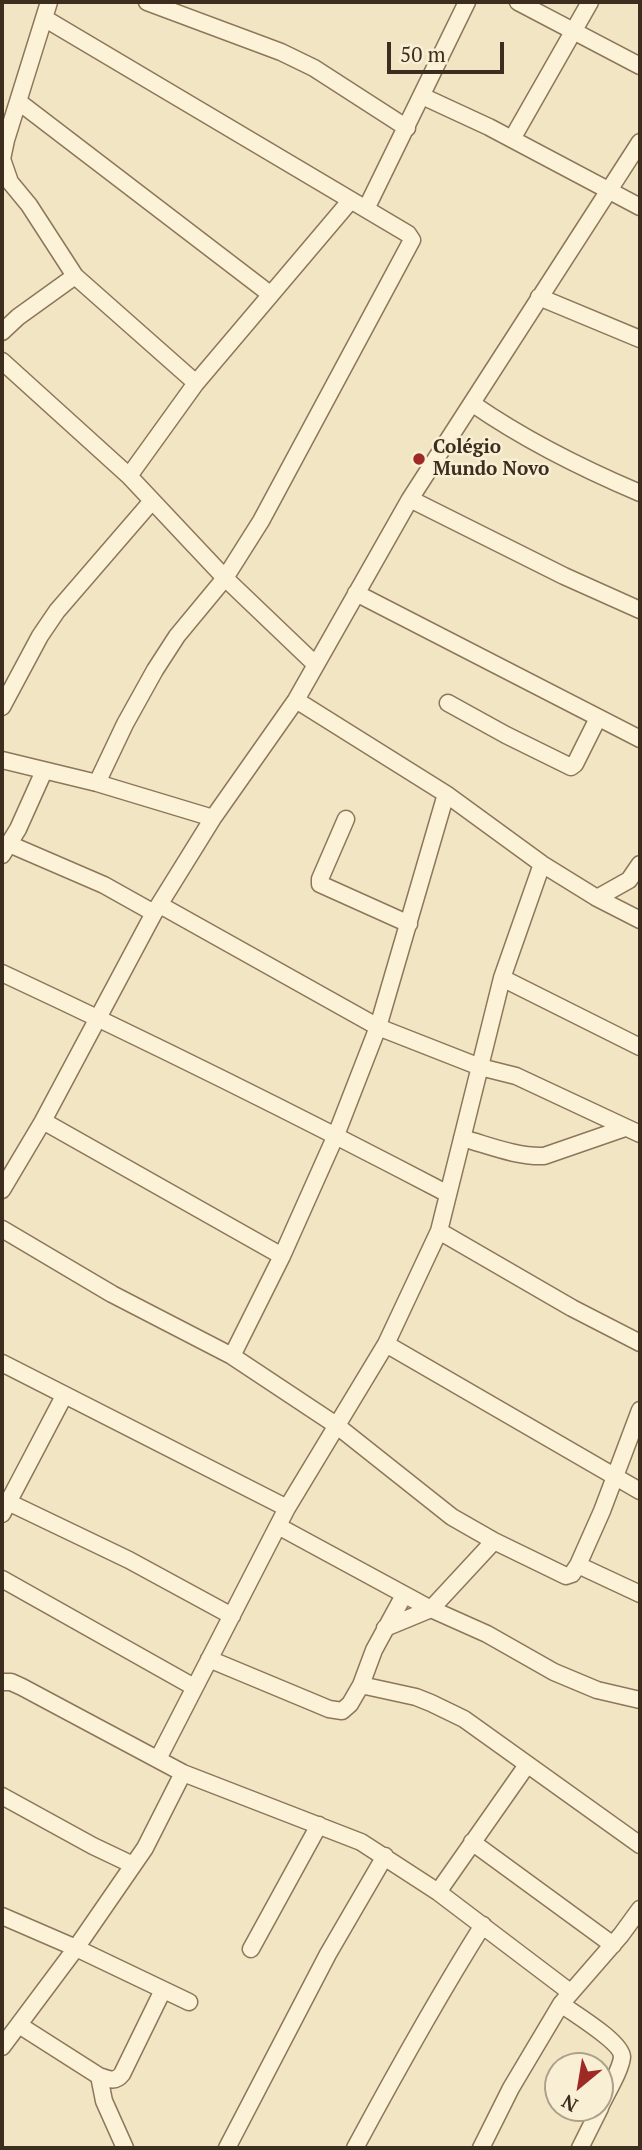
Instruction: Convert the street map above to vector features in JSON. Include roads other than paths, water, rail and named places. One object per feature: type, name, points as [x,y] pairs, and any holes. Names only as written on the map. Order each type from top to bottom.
[{"type":"street","points":[[147,2],[281,52],[314,68],[407,128]]},
{"type":"street","points":[[366,209],[467,2]]},
{"type":"street","points":[[518,2],[640,66]]},
{"type":"street","points":[[512,139],[590,2]]},
{"type":"street","points":[[97,783],[155,670],[177,636],[225,578],[261,521],[411,243],[410,236],[47,10],[3,149],[4,169],[75,276],[196,383]]},
{"type":"street","points":[[422,96],[512,139],[640,207]]},
{"type":"street","points":[[19,102],[270,294]]},
{"type":"street","points":[[2,1190],[43,1121],[157,909],[213,818],[296,700],[410,499],[640,142]]},
{"type":"street","points":[[129,475],[196,383],[351,200]]},
{"type":"street","points":[[2,332],[18,317],[75,276]]},
{"type":"street","points":[[539,297],[640,339]]},
{"type":"street","points":[[2,361],[129,475],[225,578],[315,664]]},
{"type":"street","points":[[472,404],[552,453],[640,493]]},
{"type":"street","points":[[410,499],[564,576],[640,610]]},
{"type":"street","points":[[2,707],[40,636],[57,611],[152,501]]},
{"type":"street","points":[[356,593],[640,739]]},
{"type":"street","points":[[296,700],[446,794],[542,864],[597,898],[640,920]]},
{"type":"street","points":[[448,703],[570,767],[575,764],[598,718]]},
{"type":"street","points":[[2,760],[97,783],[213,818]]},
{"type":"street","points":[[44,771],[5,850],[104,885],[157,909],[378,1027],[480,1067],[516,1076],[633,1131]]},
{"type":"street","points":[[232,1356],[282,1256],[336,1135],[378,1027],[446,794]]},
{"type":"street","points":[[346,819],[320,884],[410,924]]},
{"type":"street","points":[[158,1759],[287,1508],[386,1344],[439,1231],[502,978],[542,864]]},
{"type":"street","points":[[597,898],[634,882],[640,864]]},
{"type":"street","points":[[2,973],[336,1135],[448,1194]]},
{"type":"street","points":[[502,978],[640,1047]]},
{"type":"street","points":[[43,1121],[282,1256]]},
{"type":"street","points":[[462,1138],[531,1157],[544,1156],[633,1131]]},
{"type":"street","points":[[2,1229],[112,1294],[232,1356],[336,1425],[452,1517],[566,1576],[572,1574],[578,1565],[616,1477],[640,1410]]},
{"type":"street","points":[[439,1231],[572,1308],[640,1342]]},
{"type":"street","points":[[386,1344],[640,1491]]},
{"type":"street","points":[[2,1363],[287,1508]]},
{"type":"street","points":[[64,1396],[5,1508],[150,1571],[232,1616]]},
{"type":"street","points":[[278,1526],[430,1609],[487,1634],[554,1672],[597,1690],[640,1700]]},
{"type":"street","points":[[385,1628],[430,1609],[494,1541]]},
{"type":"street","points":[[578,1565],[640,1594]]},
{"type":"street","points":[[2,1579],[194,1687]]},
{"type":"street","points":[[209,1659],[342,1712],[361,1685],[374,1650],[404,1595]]},
{"type":"street","points":[[2,1682],[11,1682],[22,1687],[183,1773],[361,1842],[384,1856],[483,1925],[614,2042],[622,2059],[614,2077]]},
{"type":"street","points":[[361,1685],[432,1703],[464,1720],[640,1845]]},
{"type":"street","points":[[438,1892],[527,1765]]},
{"type":"street","points":[[4,2041],[76,1948],[133,1865],[183,1773]]},
{"type":"street","points":[[2,1815],[7,1798],[133,1865]]},
{"type":"street","points":[[251,1949],[319,1825]]},
{"type":"street","points":[[472,1842],[613,1945]]},
{"type":"street","points":[[227,2148],[328,1954],[384,1856]]},
{"type":"street","points":[[481,2148],[511,2088],[565,1998],[613,1945],[640,1909]]},
{"type":"street","points":[[2,1916],[189,2002]]},
{"type":"street","points":[[355,2148],[406,2053],[483,1925]]},
{"type":"street","points":[[19,2025],[99,2076],[111,2080],[122,2074],[163,1990]]},
{"type":"street","points":[[99,2076],[104,2101],[125,2148]]},
{"type":"street","points":[[580,2148],[593,2122]]},
{"type":"place","name":"Colégio Mundo Novo","points":[[419,459]]}]
